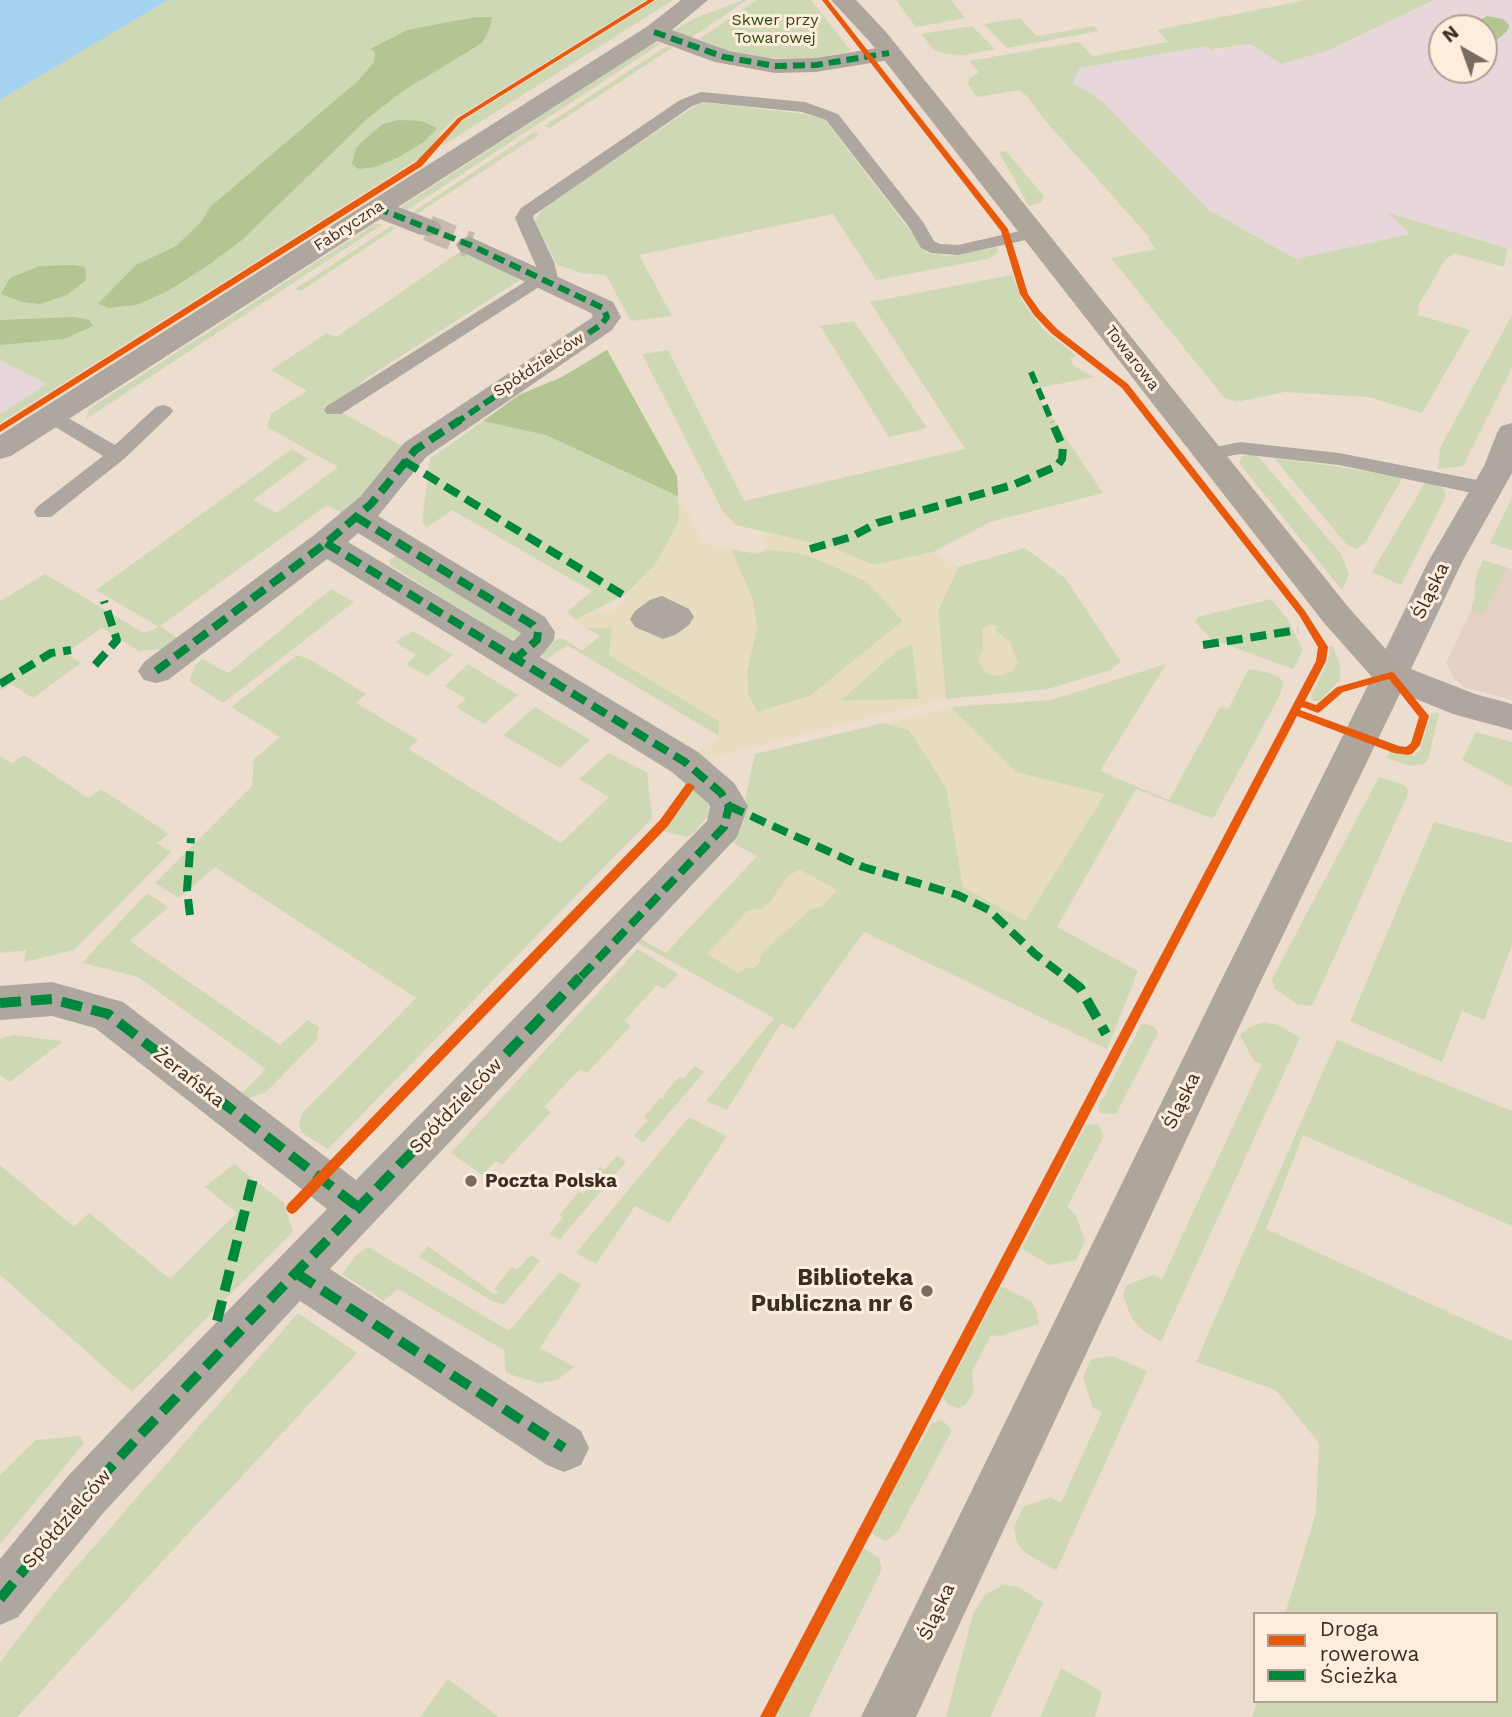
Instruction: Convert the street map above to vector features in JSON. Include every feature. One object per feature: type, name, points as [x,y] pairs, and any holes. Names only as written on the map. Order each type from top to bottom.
[{"type":"street","name":"Fabryczna","points":[[0,449],[654,32],[696,0]]},
{"type":"street","name":"Towarowa","points":[[843,0],[883,45],[1337,616],[1391,675]]},
{"type":"street","name":"Towarowa","points":[[867,0],[883,45]]},
{"type":"street","points":[[654,32],[724,57],[775,66],[816,65],[883,45]]},
{"type":"street","points":[[377,208],[428,228]]},
{"type":"street","name":"Spółdzielców","points":[[156,671],[341,530],[371,504],[415,450],[602,324],[607,317],[603,308],[470,244]]},
{"type":"street","name":"Śląska","points":[[888,1717],[1236,991],[1445,562],[1500,466],[1512,433]]},
{"type":"street","name":"Spółdzielców","points":[[0,1599],[94,1485],[724,827],[729,806],[721,793],[685,762],[513,660],[341,530]]},
{"type":"street","points":[[1391,675],[1466,705],[1512,717]]},
{"type":"street","name":"Żerańska","points":[[0,1003],[52,999],[108,1014],[358,1208]]},
{"type":"street","points":[[296,1273],[564,1448]]},
{"type":"lane","points":[[334,410],[546,281],[545,262],[524,218],[527,212],[687,103],[701,97],[805,107],[832,117],[917,226],[927,244],[937,250],[958,250],[1033,233]]},
{"type":"lane","points":[[44,512],[117,455],[163,411]]},
{"type":"lane","points":[[51,416],[117,455]]},
{"type":"lane","points":[[1208,454],[1240,448],[1339,459],[1487,489]]},
{"type":"shaded area","points":[[1434,0],[1512,0],[1512,249],[1390,214],[1410,234],[1297,259],[1209,210],[1101,100],[1073,83],[1080,68],[1207,46],[1213,51],[1251,44],[1329,50]]},
{"type":"shaded area","points":[[0,360],[48,384],[0,414]]},
{"type":"shaded area","points":[[1483,560],[1512,569],[1512,700],[1464,687],[1454,678],[1446,663],[1474,604],[1475,580]]},
{"type":"green space","points":[[168,0],[646,0],[454,119],[441,132],[431,149],[421,157],[0,423],[0,414],[47,384],[0,360],[0,100]]},
{"type":"green space","points":[[657,0],[673,0],[442,146],[450,131],[459,123]]},
{"type":"green space","points":[[747,0],[686,41],[673,31],[693,19]]},
{"type":"green space","name":"Skwer przy Towarowej","points":[[757,0],[811,0],[851,51],[816,58],[767,58],[725,50],[699,39]]},
{"type":"green space","points":[[896,0],[951,0],[965,18],[916,27]]},
{"type":"green space","points":[[1307,0],[1434,0],[1329,50],[1281,64],[1251,44],[1213,49],[1213,52],[1207,46],[1080,68],[1073,83],[1101,100],[1209,210],[1296,259],[1410,234],[1388,213],[1507,248],[1504,267],[1454,253],[1445,260],[1419,304],[1418,315],[1470,330],[1422,413],[1368,397],[1285,392],[1236,402],[1224,397],[1111,258],[1156,249],[1148,239],[1150,238],[1042,117],[1028,97],[1019,90],[977,97],[968,84],[969,79],[979,72],[969,61],[1079,42],[1093,56],[1168,42],[1157,30]]},
{"type":"green space","points":[[476,17],[492,17],[482,43],[403,91],[368,118],[242,240],[168,291],[136,305],[109,308],[98,304],[136,265],[176,246],[202,221],[210,207],[358,81],[374,62],[375,52],[370,49],[407,30]]},
{"type":"green space","points":[[1020,18],[1037,36],[1094,26],[1099,31],[1007,48],[984,24]]},
{"type":"green space","points":[[1498,18],[1509,25],[1508,30],[1498,39]]},
{"type":"green space","points":[[972,26],[995,49],[964,55],[947,54],[934,50],[921,34]]},
{"type":"green space","points":[[663,42],[404,212],[402,210],[401,207],[652,44]]},
{"type":"green space","points":[[667,46],[672,48],[550,128],[544,126]]},
{"type":"green space","points":[[701,102],[805,114],[825,120],[927,253],[949,256],[998,247],[997,253],[987,259],[876,280],[833,214],[639,255],[672,316],[631,321],[606,275],[582,273],[557,265],[534,222],[541,211],[562,195]]},
{"type":"green space","points":[[399,120],[422,121],[437,128],[424,142],[397,158],[375,167],[359,169],[352,164],[356,148],[365,139],[383,124]]},
{"type":"green space","points":[[534,132],[540,134],[414,216],[410,214]]},
{"type":"green space","points":[[1006,151],[1044,196],[1041,202],[1029,206],[999,152]]},
{"type":"green space","points":[[375,224],[383,224],[86,419],[89,409]]},
{"type":"green space","points":[[391,226],[396,228],[301,291],[295,289]]},
{"type":"green space","points":[[461,251],[485,259],[520,280],[365,379],[335,409],[404,447],[347,515],[327,505],[160,626],[179,639],[162,649],[139,651],[102,628],[66,653],[81,663],[33,698],[11,684],[0,691],[0,601],[45,574],[144,633],[159,627],[96,590],[292,449],[308,459],[253,500],[277,513],[338,467],[267,427],[271,414],[307,391],[271,370],[327,333],[336,337]]},
{"type":"green space","points":[[39,266],[85,267],[86,280],[67,295],[40,304],[22,302],[1,294],[10,278]]},
{"type":"green space","points":[[1012,275],[1023,302],[1044,330],[1077,356],[1070,359],[1074,366],[1094,377],[1033,389],[1103,493],[990,522],[933,552],[873,565],[834,548],[736,525],[722,510],[642,354],[668,350],[744,501],[965,449],[870,302]]},
{"type":"green space","points":[[1512,315],[1512,368],[1463,466],[1438,469],[1440,448]]},
{"type":"green space","points":[[75,317],[89,320],[93,326],[64,339],[0,345],[0,320]]},
{"type":"green space","points":[[854,321],[927,428],[889,437],[820,326]]},
{"type":"green space","points":[[607,350],[677,476],[679,521],[657,562],[625,595],[575,620],[567,612],[592,591],[452,510],[426,528],[422,521],[430,459],[519,395],[562,377]]},
{"type":"green space","points":[[607,350],[677,476],[678,496],[546,435],[483,421],[519,395],[562,377]]},
{"type":"green space","points":[[1257,455],[1341,554],[1349,574],[1342,590],[1239,463],[1242,457]]},
{"type":"green space","points":[[1274,458],[1403,477],[1365,543],[1357,549],[1347,545]]},
{"type":"green space","points":[[1426,481],[1443,488],[1446,496],[1401,585],[1372,572]]},
{"type":"green space","points":[[1512,497],[1512,550],[1490,543]]},
{"type":"green space","points":[[1025,548],[1065,578],[1121,662],[1110,670],[1048,689],[946,699],[938,611],[958,567]]},
{"type":"green space","points":[[731,549],[757,554],[767,549],[805,554],[866,581],[903,621],[810,696],[757,712],[748,693],[747,672],[757,627],[752,598]]},
{"type":"green space","points":[[400,557],[524,634],[511,640],[390,565],[390,560]]},
{"type":"green space","points":[[1483,560],[1507,568],[1484,613],[1471,609],[1475,580]]},
{"type":"green space","points":[[331,589],[354,602],[223,703],[189,681],[195,665],[202,659],[228,673]]},
{"type":"green space","points":[[1271,599],[1288,620],[1303,650],[1293,669],[1211,639],[1195,622],[1198,617]]},
{"type":"green space","points":[[587,628],[612,628],[609,655],[719,721],[719,736],[567,645],[546,660],[540,653],[557,639],[564,639],[582,651],[600,636]]},
{"type":"green space","points":[[413,631],[453,655],[427,676],[406,664],[416,655],[395,642]]},
{"type":"green space","points":[[912,643],[919,699],[839,701],[898,650]]},
{"type":"green space","points":[[1333,646],[1340,666],[1340,680],[1319,701],[1313,701],[1311,696],[1330,653],[1328,647]]},
{"type":"green space","points":[[297,655],[309,659],[366,694],[356,703],[418,740],[408,749],[561,843],[609,797],[579,779],[609,753],[647,772],[652,818],[328,1149],[302,1133],[299,1125],[302,1113],[416,998],[215,867],[179,898],[155,883],[252,786],[254,759],[280,737],[231,707]]},
{"type":"green space","points":[[468,664],[518,695],[484,724],[456,707],[466,699],[445,686]]},
{"type":"green space","points":[[1166,664],[1100,771],[1169,800],[1220,707],[1228,709],[1249,669],[1270,673],[1279,677],[1283,683],[1280,695],[1213,819],[1136,789],[1057,927],[1138,971],[1107,1049],[864,932],[794,1029],[781,1023],[727,1110],[706,1101],[774,1018],[638,943],[636,936],[666,953],[757,856],[728,840],[739,827],[755,754],[883,723],[909,730],[946,787],[963,887],[1105,795],[1016,772],[950,707],[1051,700]]},
{"type":"green space","points":[[535,707],[590,740],[560,768],[503,735]]},
{"type":"green space","points":[[1439,713],[1428,760],[1424,764],[1410,766],[1387,758],[1390,751],[1414,756],[1420,750],[1431,714]]},
{"type":"green space","points":[[1476,732],[1512,742],[1512,787],[1462,760]]},
{"type":"green space","points":[[24,755],[88,798],[101,789],[169,834],[157,843],[171,852],[74,950],[24,962],[26,950],[0,953],[0,756],[12,763]]},
{"type":"green space","points":[[1379,777],[1402,784],[1408,789],[1407,796],[1312,1006],[1297,1004],[1274,988],[1272,979]]},
{"type":"green space","points":[[690,787],[707,800],[709,815],[694,833],[687,837],[659,830]]},
{"type":"green space","points":[[1434,822],[1512,843],[1512,945],[1484,1020],[1462,1011],[1442,1062],[1350,1021]]},
{"type":"green space","points":[[147,893],[168,907],[130,941],[280,1045],[308,1020],[319,1027],[317,1040],[266,1092],[249,1098],[242,1093],[266,1069],[138,977],[82,963]]},
{"type":"green space","points":[[638,949],[678,974],[664,989],[657,985],[624,1021],[631,1026],[587,1073],[580,1069],[544,1107],[551,1112],[502,1165],[496,1161],[482,1175],[451,1153]]},
{"type":"green space","points":[[1265,1022],[1279,1025],[1300,1038],[1161,1342],[1142,1330],[1131,1317],[1123,1295],[1127,1285],[1153,1275],[1162,1279],[1262,1064],[1254,1061],[1240,1035],[1249,1027]]},
{"type":"green space","points":[[1142,1023],[1155,1027],[1158,1033],[1116,1114],[1100,1113],[1098,1107]]},
{"type":"green space","points":[[13,1035],[63,1041],[10,1082],[0,1075],[0,1039]]},
{"type":"green space","points":[[1337,1040],[1512,1111],[1512,1226],[1303,1135],[1266,1229],[1512,1341],[1512,1717],[1252,1717],[1256,1703],[1498,1703],[1498,1612],[1286,1612],[1316,1513],[1319,1443],[1276,1390],[1196,1362]]},
{"type":"green space","points":[[695,1066],[704,1072],[643,1143],[634,1136],[648,1120],[644,1117],[661,1097],[666,1100],[663,1095],[679,1077],[683,1079]]},
{"type":"green space","points":[[689,1117],[727,1136],[669,1223],[635,1206],[596,1264],[576,1253]]},
{"type":"green space","points":[[1098,1124],[1104,1136],[1067,1207],[1076,1215],[1085,1241],[1076,1260],[1049,1265],[1022,1249],[1086,1125]]},
{"type":"green space","points":[[617,1156],[626,1162],[559,1240],[549,1234],[563,1218],[559,1215],[579,1192],[584,1194],[586,1190],[582,1188],[600,1167],[604,1170]]},
{"type":"green space","points":[[234,1164],[284,1203],[293,1232],[132,1392],[0,1275],[0,1165],[74,1227],[89,1213],[170,1279],[237,1213],[205,1187]]},
{"type":"green space","points":[[428,1246],[495,1295],[498,1292],[494,1289],[512,1267],[517,1270],[531,1255],[540,1261],[504,1304],[494,1302],[419,1257]]},
{"type":"green space","points":[[368,1247],[509,1331],[560,1272],[581,1285],[540,1348],[574,1367],[557,1380],[538,1383],[506,1373],[504,1350],[398,1289],[384,1301],[342,1274],[357,1254]]},
{"type":"green space","points":[[1001,1286],[1031,1301],[1039,1324],[999,1336],[991,1335],[972,1372],[974,1392],[965,1405],[959,1408],[949,1406],[943,1397]]},
{"type":"green space","points":[[298,1313],[357,1353],[17,1717],[0,1717],[0,1662],[56,1590]]},
{"type":"green space","points":[[1112,1356],[1147,1371],[1056,1571],[1026,1553],[1017,1543],[1014,1527],[1023,1507],[1051,1497],[1061,1503],[1102,1412],[1093,1408],[1083,1377],[1091,1359]]},
{"type":"green space","points":[[942,1420],[952,1430],[897,1533],[886,1541],[868,1532],[932,1423]]},
{"type":"green space","points":[[80,1436],[84,1443],[0,1544],[0,1475],[36,1440]]},
{"type":"green space","points":[[857,1544],[879,1558],[882,1569],[809,1717],[772,1717]]},
{"type":"green space","points":[[1003,1585],[1017,1586],[1043,1603],[990,1717],[946,1717],[973,1614],[985,1595]]},
{"type":"green space","points":[[1061,1668],[1102,1692],[1095,1717],[1040,1717]]},
{"type":"green space","points":[[448,1679],[498,1716],[498,1717],[420,1717]]},
{"type":"sand","points":[[678,496],[705,544],[731,549],[752,598],[757,627],[747,672],[748,693],[757,712],[810,696],[903,621],[866,581],[805,554],[767,549],[763,531],[834,548],[873,565],[933,552],[958,567],[938,611],[946,699],[707,759],[697,753],[719,736],[719,721],[609,655],[612,628],[587,628],[575,620],[617,608],[657,562],[679,521]],"holes":[[[912,644],[919,699],[840,701],[898,650]]]},
{"type":"sand","points":[[990,624],[997,626],[996,631],[1010,642],[1018,664],[1012,672],[998,676],[988,674],[981,667],[978,659],[983,650],[982,629]]},
{"type":"sand","points":[[950,707],[1016,772],[1105,794],[1025,921],[963,887],[946,787],[909,730],[885,723]]},
{"type":"sand","points":[[799,869],[837,890],[821,907],[811,909],[761,954],[760,963],[753,968],[746,968],[738,973],[707,954],[747,911],[761,909],[770,902],[786,878]]},
{"type":"water","points":[[0,0],[168,0],[0,100]]},
{"type":"tunnel","points":[[428,228],[470,245]]},
{"type":"marked path","points":[[654,32],[724,57],[775,66],[816,65],[889,53]]},
{"type":"marked path","points":[[156,671],[326,543],[371,504],[415,450],[602,324],[607,317],[603,308],[470,245],[377,208]]},
{"type":"marked path","points":[[810,549],[851,537],[877,523],[1013,485],[1057,466],[1062,459],[1063,447],[1031,372]]},
{"type":"marked path","points":[[404,461],[628,598]]},
{"type":"marked path","points":[[356,517],[533,625],[538,632],[537,640],[514,660]]},
{"type":"marked path","points":[[0,1599],[86,1494],[143,1432],[724,827],[729,806],[721,793],[685,762],[326,543]]},
{"type":"marked path","points":[[95,665],[117,640],[104,601]]},
{"type":"marked path","points":[[1203,645],[1298,630]]},
{"type":"marked path","points":[[0,684],[51,653],[71,650]]},
{"type":"marked path","points":[[729,806],[863,867],[958,895],[989,910],[1035,954],[1080,988],[1106,1034]]},
{"type":"marked path","points":[[190,915],[187,890],[191,838]]},
{"type":"marked path","points":[[0,1003],[52,999],[108,1014],[358,1207]]},
{"type":"marked path","points":[[217,1321],[255,1171]]},
{"type":"marked path","points":[[296,1273],[564,1448]]},
{"type":"cycle path","points":[[0,429],[419,164],[460,119],[652,0]]},
{"type":"cycle path","points":[[767,1717],[1321,661],[1323,647],[1302,613],[1125,386],[1054,331],[1037,313],[1024,294],[1005,231],[825,0]]},
{"type":"cycle path","points":[[1295,712],[1398,750],[1408,751],[1415,745],[1424,716],[1391,675],[1340,689],[1318,709],[1299,703]]},
{"type":"cycle path","points":[[292,1208],[664,823],[690,787]]},
{"type":"place","name":"Poczta Polska","points":[[471,1181]]},
{"type":"place","name":"Biblioteka Publiczna nr 6","points":[[927,1291]]}]
